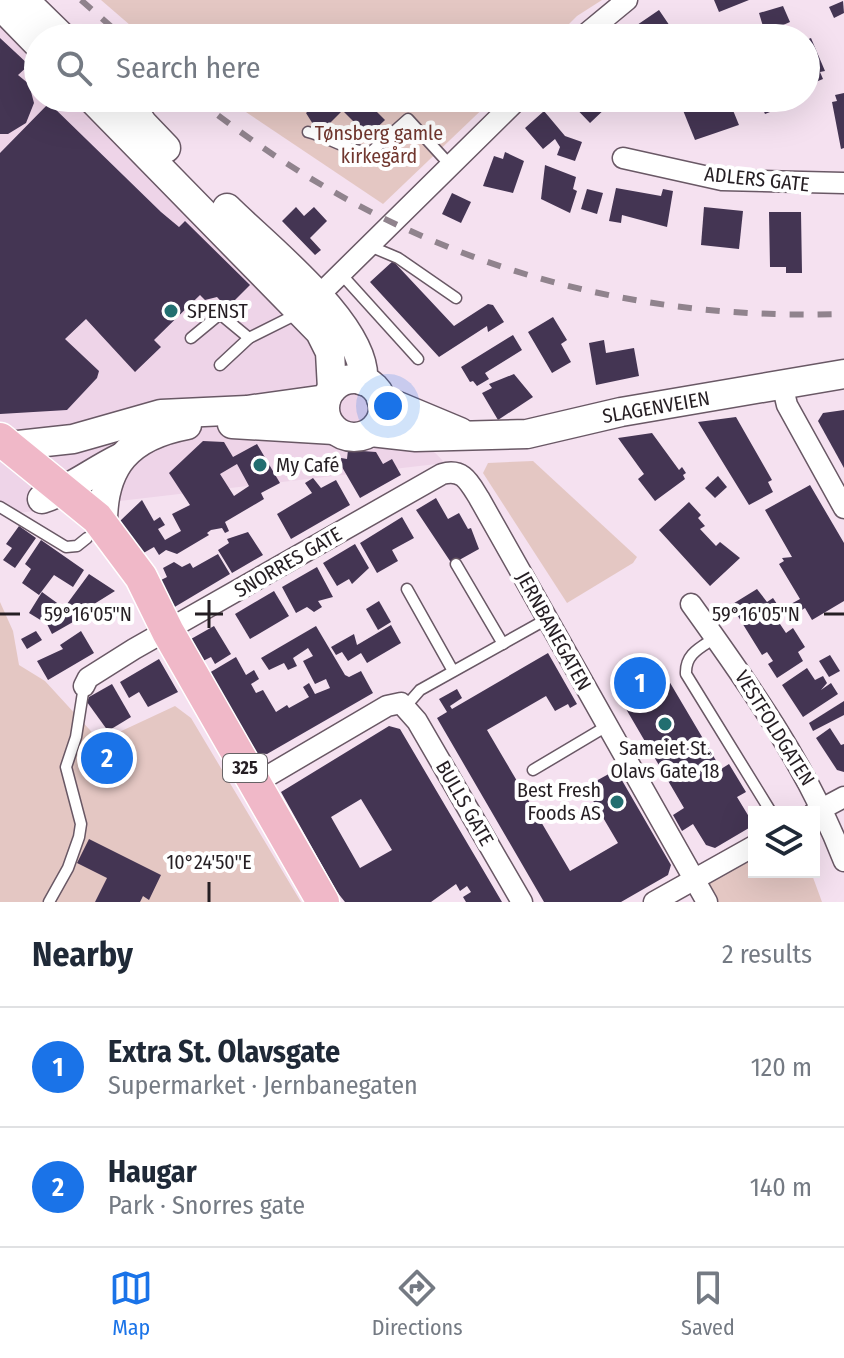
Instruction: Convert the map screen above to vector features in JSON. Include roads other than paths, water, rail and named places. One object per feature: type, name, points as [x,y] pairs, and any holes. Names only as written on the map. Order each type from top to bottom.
[{"type":"main road","points":[[24,0],[49,24]]},
{"type":"main road","points":[[0,5],[24,30]]},
{"type":"main road","points":[[106,112],[310,304],[351,334],[383,411],[371,432]]},
{"type":"main road","points":[[135,112],[310,304],[333,370],[326,416],[334,430]]},
{"type":"main road","name":"SLAGENVEIEN","points":[[52,489],[120,458],[146,437],[190,424],[334,430],[352,437],[371,432],[416,437],[527,434],[621,412],[844,374]]},
{"type":"main road","points":[[3,451],[91,435],[161,414],[247,410],[329,394],[352,379],[372,390]]},
{"type":"main road","name":"SLAGENVEIEN","points":[[372,390],[468,435]]},
{"type":"main road","points":[[52,489],[91,435]]},
{"type":"main road","name":"325","points":[[3,451],[52,489],[95,532],[168,632],[323,902]]},
{"type":"main road","points":[[95,532],[105,493],[120,458]]},
{"type":"street","points":[[598,24],[627,0]]},
{"type":"street","points":[[310,304],[378,241],[505,112]]},
{"type":"street","name":"ADLERS GATE","points":[[623,158],[722,180],[844,183]]},
{"type":"street","points":[[782,384],[787,405],[844,508]]},
{"type":"street","name":"JERNBANEGATEN","points":[[456,472],[465,477],[479,498],[707,902]]},
{"type":"street","name":"SNORRES GATE","points":[[84,686],[88,678],[442,474],[456,472]]},
{"type":"street","name":"VESTFOLDGATEN","points":[[691,604],[790,748],[817,806]]},
{"type":"street","points":[[254,784],[387,706],[401,703],[406,706]]},
{"type":"street","name":"BULLS GATE","points":[[406,706],[522,902]]},
{"type":"street","points":[[820,810],[844,797]]},
{"type":"street","name":"VESTFOLDGATEN","points":[[820,813],[844,861]]},
{"type":"street","points":[[654,902],[748,849]]},
{"type":"lane","points":[[308,132],[331,137],[359,151],[371,152],[408,119],[450,165]]},
{"type":"lane","points":[[378,241],[456,298]]},
{"type":"lane","points":[[342,275],[418,359]]},
{"type":"lane","points":[[220,365],[249,338],[310,304]]},
{"type":"lane","points":[[191,338],[220,314],[249,338]]},
{"type":"lane","points":[[0,507],[66,547],[77,546],[95,532]]},
{"type":"lane","points":[[456,564],[503,644]]},
{"type":"lane","points":[[407,589],[453,671]]},
{"type":"lane","points":[[406,706],[420,690],[547,619]]},
{"type":"lane","points":[[715,638],[692,653],[686,662],[686,674],[767,806]]},
{"type":"lane","points":[[49,902],[68,868],[79,837],[81,824],[66,767],[76,737],[84,686]]},
{"type":"lane","points":[[533,770],[607,726]]},
{"type":"railway","points":[[81,0],[108,24]]},
{"type":"railway","points":[[215,112],[268,151],[343,197],[420,235],[500,266],[582,289],[667,305],[754,313],[844,314]]},
{"type":"place","name":"SPENST","points":[[171,311]]},
{"type":"place","name":"My Café","points":[[260,465]]},
{"type":"place","name":"Extra St. Olavsgate","points":[[640,683]]},
{"type":"place","name":"Sameiet St. Olavs Gate 18","points":[[665,724]]},
{"type":"place","name":"Haugar","points":[[107,758]]},
{"type":"place","name":"Best Fresh Foods AS","points":[[617,802]]},
{"type":"park label","name":"Tønsberg gamle kirkegård","points":[[379,144]]}]
